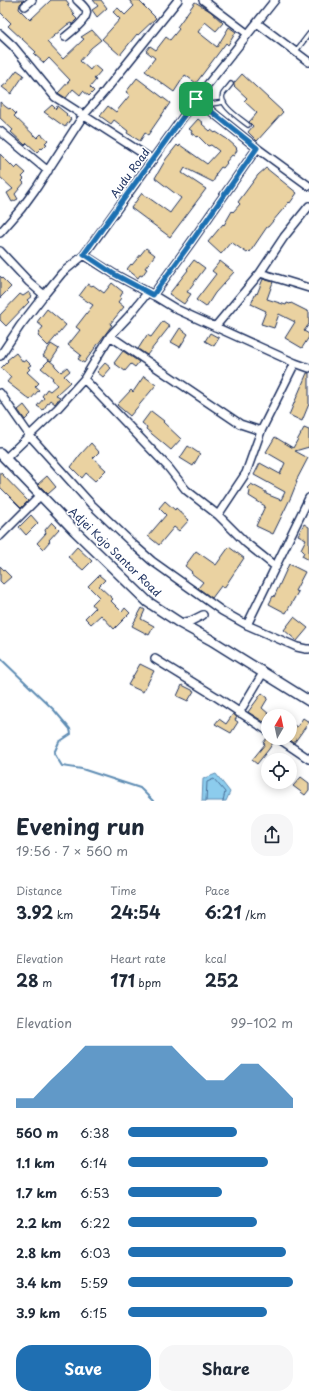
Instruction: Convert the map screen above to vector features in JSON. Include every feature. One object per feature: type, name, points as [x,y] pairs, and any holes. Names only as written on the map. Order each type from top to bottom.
[{"type":"street","points":[[25,6],[32,0]]},
{"type":"street","points":[[65,38],[85,19],[87,15],[86,10],[77,0]]},
{"type":"street","points":[[0,233],[21,209],[48,171],[83,116],[178,0]]},
{"type":"street","points":[[203,0],[248,34]]},
{"type":"street","name":"Audu Road","points":[[0,356],[20,326],[62,273],[84,254],[196,99],[275,0]]},
{"type":"street","points":[[257,23],[309,62]]},
{"type":"street","points":[[0,34],[21,55],[55,97],[153,160]]},
{"type":"street","points":[[196,99],[257,148],[309,186]]},
{"type":"street","points":[[0,131],[48,171]]},
{"type":"street","points":[[3,456],[30,436],[84,379],[110,336],[150,293],[192,241],[257,148]]},
{"type":"street","points":[[215,327],[260,273],[284,237],[309,206]]},
{"type":"street","points":[[0,251],[29,282],[44,295]]},
{"type":"street","points":[[84,254],[114,274],[176,309],[309,368]]},
{"type":"street","points":[[260,273],[309,288]]},
{"type":"street","points":[[110,336],[240,424],[261,431]]},
{"type":"street","points":[[218,515],[246,473],[261,431],[295,363]]},
{"type":"street","points":[[84,379],[168,468],[186,490],[218,515],[246,543],[276,567]]},
{"type":"street","points":[[0,393],[30,436],[92,504],[152,561],[212,604],[247,625],[297,648],[309,649]]},
{"type":"street","name":"Adjei Kojo Santor Road","points":[[3,456],[148,602],[309,701]]},
{"type":"street","points":[[0,536],[41,495]]},
{"type":"street","points":[[247,625],[306,510],[309,498]]},
{"type":"street","points":[[180,623],[191,621],[203,615]]},
{"type":"street","points":[[155,659],[261,727]]},
{"type":"street","points":[[239,713],[264,673]]},
{"type":"street","points":[[288,745],[309,759]]},
{"type":"lane","points":[[296,51],[309,34]]},
{"type":"lane","points":[[231,84],[223,94],[224,102],[230,111],[248,125]]},
{"type":"lane","points":[[207,108],[211,104],[224,102]]},
{"type":"water","points":[[216,774],[230,792],[226,801],[202,801],[203,779]]},
{"type":"building","points":[[0,0],[24,0],[20,4],[19,9],[30,20],[51,0],[66,0],[69,4],[67,5],[75,14],[73,15],[77,19],[72,24],[67,25],[47,42],[63,59],[84,39],[81,37],[92,30],[101,40],[91,48],[80,61],[90,70],[94,65],[101,71],[94,79],[96,80],[90,87],[94,91],[89,96],[83,91],[80,95],[73,89],[66,98],[58,93],[70,80],[49,58],[44,63],[34,54],[36,52],[8,26],[11,23],[0,12]]},
{"type":"building","points":[[93,0],[101,0],[107,8],[97,17],[92,10],[98,6]]},
{"type":"building","points":[[129,0],[138,0],[156,18],[138,35],[137,34],[120,55],[102,39],[120,19],[113,12],[118,8],[125,15],[134,6]]},
{"type":"building","points":[[195,2],[210,11],[223,23],[216,31],[205,22],[198,32],[217,47],[229,27],[236,32],[228,45],[226,43],[196,83],[185,75],[174,92],[145,71],[155,58],[146,51],[150,46],[156,50],[166,37],[170,40],[179,29],[177,27]]},
{"type":"building","points":[[17,70],[24,75],[11,94],[2,87]]},
{"type":"building","points":[[242,74],[283,112],[257,141],[248,132],[253,126],[249,122],[257,113],[244,101],[247,98],[234,86],[234,83]]},
{"type":"building","points":[[137,78],[170,103],[148,135],[145,133],[140,141],[127,133],[128,131],[114,120],[111,124],[100,116],[108,106],[116,112],[130,95],[126,92]]},
{"type":"building","points":[[0,102],[9,109],[10,108],[16,114],[14,116],[37,138],[41,134],[48,140],[45,143],[47,144],[42,149],[41,148],[37,152],[27,143],[25,145],[11,132],[13,130],[0,118]]},
{"type":"building","points":[[52,105],[56,109],[57,106],[71,119],[65,127],[44,112]]},
{"type":"building","points":[[198,119],[210,131],[216,132],[227,139],[236,147],[237,150],[234,156],[232,155],[223,168],[221,167],[215,175],[216,176],[213,182],[185,168],[182,173],[206,189],[170,237],[131,208],[142,193],[170,213],[181,198],[155,178],[166,159],[177,145],[179,147],[180,145],[207,164],[219,151],[211,145],[208,146],[198,136],[197,137],[191,133],[192,131],[189,129]]},
{"type":"building","points":[[0,154],[15,169],[18,166],[26,173],[22,177],[24,179],[22,181],[24,183],[15,194],[18,199],[12,202],[7,193],[13,189],[0,177]]},
{"type":"building","points":[[266,168],[297,193],[290,203],[289,202],[267,227],[250,252],[249,251],[247,253],[231,242],[221,254],[208,242],[223,224],[224,225],[232,211],[233,212],[240,204],[238,202],[258,175]]},
{"type":"building","points":[[146,248],[155,255],[145,268],[147,269],[142,276],[140,275],[138,278],[127,269]]},
{"type":"building","points":[[194,260],[205,268],[187,292],[191,294],[184,304],[169,294]]},
{"type":"building","points":[[220,261],[234,272],[215,293],[206,307],[196,300],[216,274],[212,271]]},
{"type":"building","points":[[0,276],[11,287],[0,298]]},
{"type":"building","points":[[263,279],[273,282],[267,299],[286,305],[287,303],[291,303],[309,312],[309,324],[304,331],[309,334],[309,337],[302,348],[285,338],[295,322],[279,314],[274,328],[261,324],[266,311],[251,304]]},
{"type":"building","points":[[112,283],[123,292],[118,302],[124,307],[110,324],[112,325],[84,363],[78,359],[81,355],[68,345],[80,330],[76,327],[93,305],[79,296],[88,284],[93,285],[104,293]]},
{"type":"building","points":[[29,292],[32,296],[27,300],[29,302],[6,326],[0,320],[0,315],[20,294],[23,296]]},
{"type":"building","points":[[47,309],[66,325],[48,346],[38,336],[43,327],[37,322]]},
{"type":"building","points":[[163,321],[170,326],[147,355],[138,349],[147,335],[151,337]]},
{"type":"building","points":[[180,328],[188,334],[180,347],[171,342]]},
{"type":"building","points":[[210,333],[219,338],[214,346],[205,341]]},
{"type":"building","points":[[51,344],[59,349],[51,361],[43,356]]},
{"type":"building","points":[[123,351],[139,362],[135,367],[131,364],[125,371],[114,363]]},
{"type":"building","points":[[16,353],[23,362],[26,360],[31,365],[28,367],[30,369],[27,372],[39,383],[35,387],[39,390],[30,400],[7,382],[11,377],[1,368],[8,361],[7,360]]},
{"type":"building","points":[[49,360],[61,372],[67,367],[70,371],[64,376],[70,382],[56,395],[60,397],[55,404],[50,400],[43,410],[37,406],[44,398],[42,396],[47,389],[50,391],[57,385],[52,379],[53,378],[41,368]]},
{"type":"building","points":[[105,363],[111,368],[103,377],[97,372]]},
{"type":"building","points":[[307,373],[309,373],[309,404],[302,421],[289,415]]},
{"type":"building","points":[[144,376],[156,385],[130,416],[117,405],[131,390],[133,392]]},
{"type":"building","points":[[24,405],[31,414],[25,420],[18,410]]},
{"type":"building","points":[[151,411],[164,421],[163,422],[181,439],[171,450],[146,429],[147,427],[142,423]]},
{"type":"building","points":[[304,428],[309,430],[309,447],[295,451],[308,458],[296,481],[297,482],[291,497],[273,534],[256,526],[265,506],[249,496],[250,491],[247,488],[251,484],[266,492],[266,494],[281,500],[285,492],[254,475],[260,463],[280,474],[285,463],[266,452],[275,437],[293,448]]},
{"type":"building","points":[[91,443],[99,452],[93,458],[106,470],[95,481],[86,473],[82,478],[71,467]]},
{"type":"building","points":[[188,446],[200,454],[193,466],[180,458]]},
{"type":"building","points":[[0,472],[28,501],[21,508],[0,487]]},
{"type":"building","points":[[47,476],[56,487],[48,494],[38,484]]},
{"type":"building","points":[[165,501],[175,510],[176,508],[189,520],[179,531],[174,527],[159,545],[148,536],[166,515],[159,508]]},
{"type":"building","points":[[31,515],[38,523],[26,535],[19,527]]},
{"type":"building","points":[[52,522],[59,529],[43,549],[37,543],[46,533],[45,530]]},
{"type":"building","points":[[304,524],[309,527],[309,560],[302,556],[304,552],[301,549],[306,539],[298,535]]},
{"type":"building","points":[[77,547],[92,561],[83,570],[68,557]]},
{"type":"building","points":[[229,547],[244,558],[224,588],[221,586],[212,598],[198,588],[203,582],[191,573],[192,572],[185,566],[196,551],[216,565]]},
{"type":"building","points":[[289,564],[305,572],[295,591],[298,592],[286,613],[269,604],[273,596],[274,597]]},
{"type":"building","points":[[0,566],[11,577],[3,584],[0,581]]},
{"type":"building","points":[[99,575],[105,580],[99,586],[113,599],[111,601],[122,612],[125,608],[130,613],[114,629],[101,615],[91,624],[85,618],[95,608],[92,604],[99,597],[88,586]]},
{"type":"building","points":[[142,608],[145,610],[141,619],[154,626],[149,635],[132,626]]},
{"type":"building","points":[[294,617],[308,628],[297,641],[284,630]]},
{"type":"building","points":[[140,664],[154,671],[143,692],[128,685]]},
{"type":"building","points":[[182,685],[194,691],[188,701],[177,696]]},
{"type":"building","points":[[262,693],[268,698],[262,708],[263,709],[261,709],[261,720],[248,712]]},
{"type":"building","points":[[233,714],[237,717],[235,720],[238,722],[231,733],[215,724],[219,719],[226,724]]},
{"type":"building","points":[[303,718],[309,722],[297,739],[297,727]]},
{"type":"building","points":[[264,745],[272,745],[266,753],[261,753],[261,759],[257,764],[252,760]]},
{"type":"building","points":[[301,777],[309,783],[309,790],[305,795],[297,789],[297,782]]},
{"type":"waterway","points":[[0,658],[54,710],[70,729],[71,734],[59,742],[54,753],[62,766],[82,769],[140,788],[153,801]]},
{"type":"route","points":[[196,99],[257,148],[153,295],[114,274],[84,254],[196,99]]}]
